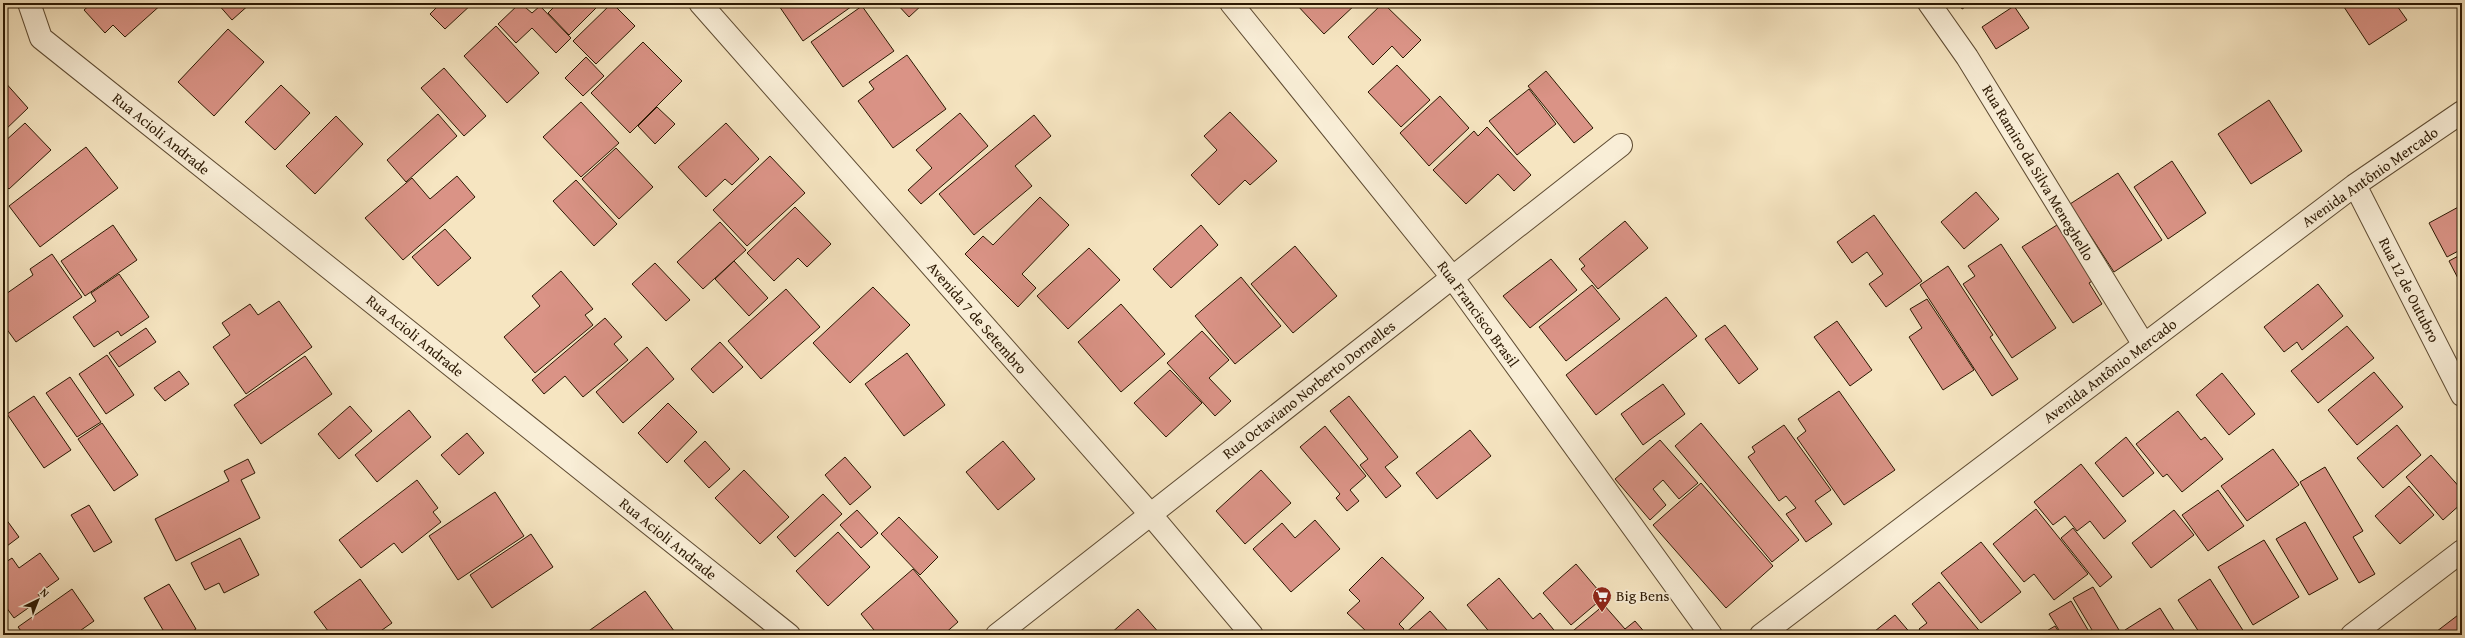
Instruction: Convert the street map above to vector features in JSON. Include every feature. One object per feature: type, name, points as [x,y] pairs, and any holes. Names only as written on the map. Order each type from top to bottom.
[{"type":"street","name":"Rua Acioli Andrade","points":[[29,3],[41,38],[789,635]]},
{"type":"street","name":"Avenida 7 de Setembro","points":[[700,3],[1151,515],[1252,635]]},
{"type":"street","name":"Rua Francisco Brasil","points":[[1231,3],[1452,277],[1711,635]]},
{"type":"street","name":"Rua Ramiro da Silva Meneghello","points":[[1930,3],[1968,57],[2144,345]]},
{"type":"street","name":"Avenida Antônio Mercado","points":[[1761,635],[2355,185],[2462,112]]},
{"type":"street","name":"Rua Octaviano Norberto Dornelles","points":[[997,635],[1621,145]]},
{"type":"street","name":"Rua 12 de Outubro","points":[[2355,185],[2462,395]]},
{"type":"street","points":[[2352,635],[2462,551]]},
{"type":"building","points":[[92,3],[163,3],[125,37],[113,25],[105,33],[84,10]]},
{"type":"building","points":[[217,3],[251,3],[232,20]]},
{"type":"building","points":[[441,3],[473,3],[445,29],[430,14]]},
{"type":"building","points":[[520,3],[532,13],[540,6],[571,38],[556,53],[532,28],[516,43],[498,24]]},
{"type":"building","points":[[558,3],[601,3],[569,35],[548,13]]},
{"type":"building","points":[[612,3],[635,26],[596,64],[573,41]]},
{"type":"building","points":[[777,3],[854,3],[855,4],[803,41]]},
{"type":"building","points":[[896,3],[924,3],[909,17]]},
{"type":"building","points":[[1357,3],[1324,34],[1296,4]]},
{"type":"building","points":[[1383,3],[1421,40],[1403,58],[1392,46],[1373,65],[1348,37]]},
{"type":"building","points":[[1959,3],[1972,3],[1962,9]]},
{"type":"building","points":[[2350,3],[2395,3],[2407,20],[2369,45],[2344,7]]},
{"type":"building","points":[[862,6],[894,51],[843,87],[811,42]]},
{"type":"building","points":[[2014,6],[2029,28],[1996,49],[1982,27]]},
{"type":"building","points":[[496,26],[539,73],[507,103],[464,56]]},
{"type":"building","points":[[228,29],[264,62],[214,116],[178,82]]},
{"type":"building","points":[[643,42],[682,81],[630,133],[591,93]]},
{"type":"building","points":[[907,55],[946,109],[893,148],[858,101],[874,89],[869,82]]},
{"type":"building","points":[[586,57],[604,76],[583,96],[565,78]]},
{"type":"building","points":[[1397,65],[1430,100],[1401,127],[1368,92]]},
{"type":"building","points":[[444,68],[486,116],[464,136],[421,88]]},
{"type":"building","points":[[1546,71],[1593,128],[1574,143],[1528,86]]},
{"type":"building","points":[[3,80],[28,108],[3,132]]},
{"type":"building","points":[[281,85],[310,113],[275,150],[245,122]]},
{"type":"building","points":[[1529,89],[1556,124],[1517,155],[1489,121]]},
{"type":"building","points":[[1440,96],[1469,128],[1429,166],[1400,133]]},
{"type":"building","points":[[2269,100],[2302,151],[2251,184],[2218,134]]},
{"type":"building","points":[[581,102],[619,143],[581,177],[543,137]]},
{"type":"building","points":[[657,107],[675,124],[655,144],[638,126]]},
{"type":"building","points":[[1230,112],[1277,161],[1250,185],[1245,180],[1219,205],[1191,175],[1217,150],[1204,136]]},
{"type":"building","points":[[960,113],[988,146],[921,204],[908,190],[932,168],[916,150]]},
{"type":"building","points":[[438,114],[457,136],[406,182],[387,160]]},
{"type":"building","points":[[1034,115],[1051,136],[1015,166],[1032,186],[974,235],[939,194]]},
{"type":"building","points":[[336,116],[363,144],[315,194],[286,166]]},
{"type":"building","points":[[25,123],[51,150],[9,189],[8,188],[3,192],[3,143]]},
{"type":"building","points":[[726,123],[759,159],[732,185],[725,179],[706,197],[678,167]]},
{"type":"building","points":[[1487,127],[1531,175],[1514,191],[1498,174],[1466,204],[1433,170],[1474,131],[1478,136]]},
{"type":"building","points":[[86,147],[118,188],[40,247],[9,206]]},
{"type":"building","points":[[616,148],[653,187],[619,219],[582,179]]},
{"type":"building","points":[[770,156],[805,193],[747,246],[713,210]]},
{"type":"building","points":[[2172,161],[2206,213],[2168,239],[2134,187]]},
{"type":"building","points":[[2118,173],[2162,240],[2114,272],[2070,204]]},
{"type":"building","points":[[457,176],[475,197],[403,260],[365,218],[412,178],[430,199]]},
{"type":"building","points":[[576,180],[617,224],[594,246],[553,201]]},
{"type":"building","points":[[1976,192],[1999,219],[1964,249],[1941,222]]},
{"type":"building","points":[[1040,197],[1069,225],[1022,274],[1036,288],[1018,307],[965,254],[983,236],[993,245]]},
{"type":"building","points":[[2462,205],[2462,249],[2447,257],[2429,223]]},
{"type":"building","points":[[795,207],[831,244],[807,267],[798,258],[774,281],[747,253]]},
{"type":"building","points":[[1874,215],[1922,281],[1886,307],[1869,284],[1883,274],[1867,252],[1852,263],[1837,242]]},
{"type":"building","points":[[1625,221],[1648,248],[1598,289],[1581,269],[1585,266],[1579,259]]},
{"type":"building","points":[[720,222],[746,250],[703,289],[677,262]]},
{"type":"building","points":[[113,225],[137,260],[85,296],[61,261]]},
{"type":"building","points":[[1201,225],[1218,245],[1171,288],[1153,269]]},
{"type":"building","points":[[2057,225],[2094,280],[2089,283],[2102,304],[2073,323],[2022,247]]},
{"type":"building","points":[[445,229],[471,258],[438,286],[412,257]]},
{"type":"building","points":[[2001,244],[2056,328],[2012,358],[1963,284],[1975,276],[1968,266]]},
{"type":"building","points":[[1295,246],[1337,296],[1293,333],[1251,284]]},
{"type":"building","points":[[1089,248],[1120,280],[1068,329],[1037,296]]},
{"type":"building","points":[[52,254],[82,297],[16,342],[3,324],[3,296],[33,275],[30,269]]},
{"type":"building","points":[[2462,254],[2462,286],[2449,261]]},
{"type":"building","points":[[1551,259],[1577,290],[1530,328],[1503,296]]},
{"type":"building","points":[[734,261],[768,298],[749,316],[715,279]]},
{"type":"building","points":[[655,263],[690,300],[666,321],[632,284]]},
{"type":"building","points":[[1948,266],[1993,335],[1990,337],[2018,379],[1992,396],[1920,285]]},
{"type":"building","points":[[561,271],[593,309],[585,315],[593,325],[535,373],[504,337],[540,306],[532,296]]},
{"type":"building","points":[[119,274],[149,317],[121,336],[118,331],[94,347],[73,317],[96,301],[91,293]]},
{"type":"building","points":[[1241,277],[1281,326],[1235,364],[1195,316]]},
{"type":"building","points":[[2318,284],[2343,316],[2302,350],[2297,342],[2284,352],[2264,327]]},
{"type":"building","points":[[1592,285],[1620,319],[1566,361],[1539,327]]},
{"type":"building","points":[[873,287],[910,325],[850,383],[813,343]]},
{"type":"building","points":[[786,289],[820,327],[761,379],[728,341]]},
{"type":"building","points":[[1666,297],[1697,336],[1596,415],[1566,375]]},
{"type":"building","points":[[1927,299],[1974,370],[1943,390],[1909,337],[1922,328],[1910,309]]},
{"type":"building","points":[[279,301],[312,347],[246,394],[213,347],[230,335],[222,323],[250,304],[258,315]]},
{"type":"building","points":[[1121,304],[1165,354],[1121,392],[1078,342]]},
{"type":"building","points":[[605,318],[622,337],[614,344],[628,360],[583,397],[565,376],[544,394],[532,380]]},
{"type":"building","points":[[1837,321],[1872,370],[1850,386],[1814,337]]},
{"type":"building","points":[[1725,325],[1758,369],[1739,384],[1705,339]]},
{"type":"building","points":[[2347,326],[2374,358],[2318,403],[2291,371]]},
{"type":"building","points":[[146,328],[156,342],[119,367],[109,353]]},
{"type":"building","points":[[1202,331],[1229,360],[1209,378],[1231,401],[1215,416],[1167,363]]},
{"type":"building","points":[[720,342],[743,367],[713,393],[691,369]]},
{"type":"building","points":[[647,347],[674,379],[623,423],[596,392]]},
{"type":"building","points":[[907,353],[945,405],[904,436],[865,384]]},
{"type":"building","points":[[107,355],[134,395],[106,414],[79,374]]},
{"type":"building","points":[[305,356],[332,394],[261,444],[234,405]]},
{"type":"building","points":[[1170,370],[1202,403],[1166,437],[1134,403]]},
{"type":"building","points":[[179,371],[189,384],[165,401],[154,388]]},
{"type":"building","points":[[2374,372],[2403,407],[2357,445],[2328,410]]},
{"type":"building","points":[[2222,373],[2255,414],[2229,435],[2196,395]]},
{"type":"building","points":[[70,377],[101,422],[77,437],[46,393]]},
{"type":"building","points":[[1663,384],[1685,414],[1643,445],[1621,414]]},
{"type":"building","points":[[1839,391],[1895,470],[1844,505],[1797,438],[1806,431],[1798,419]]},
{"type":"building","points":[[34,396],[71,450],[44,468],[7,414]]},
{"type":"building","points":[[1349,396],[1398,457],[1385,467],[1401,486],[1386,498],[1360,465],[1368,459],[1330,411]]},
{"type":"building","points":[[668,403],[697,432],[667,463],[638,433]]},
{"type":"building","points":[[350,406],[372,431],[339,459],[318,434]]},
{"type":"building","points":[[409,410],[431,437],[377,482],[355,455]]},
{"type":"building","points":[[2178,411],[2201,440],[2205,437],[2223,459],[2182,492],[2167,474],[2163,477],[2136,444]]},
{"type":"building","points":[[102,423],[138,475],[114,491],[78,439]]},
{"type":"building","points":[[1701,423],[1799,540],[1772,562],[1675,446]]},
{"type":"building","points":[[1784,425],[1831,490],[1815,501],[1832,524],[1806,542],[1786,514],[1796,508],[1786,496],[1779,501],[1748,457],[1755,452],[1752,447]]},
{"type":"building","points":[[2397,425],[2421,455],[2383,488],[2357,458]]},
{"type":"building","points":[[1325,426],[1366,476],[1350,490],[1359,501],[1347,511],[1336,498],[1340,494],[1300,447]]},
{"type":"building","points":[[1470,430],[1491,456],[1437,499],[1416,473]]},
{"type":"building","points":[[467,433],[484,453],[459,475],[441,455]]},
{"type":"building","points":[[2126,437],[2154,473],[2123,497],[2095,463]]},
{"type":"building","points":[[1660,440],[1698,483],[1679,499],[1663,480],[1653,489],[1666,505],[1650,520],[1615,479]]},
{"type":"building","points":[[705,441],[730,469],[709,488],[684,461]]},
{"type":"building","points":[[1003,441],[1035,479],[998,510],[966,472]]},
{"type":"building","points":[[2273,449],[2299,485],[2247,521],[2221,486]]},
{"type":"building","points":[[2431,455],[2462,490],[2462,503],[2443,520],[2406,477]]},
{"type":"building","points":[[845,457],[871,487],[850,505],[825,475]]},
{"type":"building","points":[[248,459],[255,473],[241,480],[260,518],[176,561],[155,519],[229,481],[224,471]]},
{"type":"building","points":[[2081,464],[2126,521],[2104,539],[2090,521],[2077,531],[2065,516],[2053,525],[2034,502]]},
{"type":"building","points":[[2325,467],[2363,531],[2353,537],[2375,574],[2359,583],[2300,482]]},
{"type":"building","points":[[744,470],[789,517],[760,544],[715,498]]},
{"type":"building","points":[[1261,470],[1291,503],[1245,544],[1216,511]]},
{"type":"building","points":[[417,480],[438,508],[433,512],[441,522],[402,553],[394,543],[361,568],[339,540]]},
{"type":"building","points":[[1701,483],[1773,566],[1726,608],[1653,525]]},
{"type":"building","points":[[2409,486],[2434,515],[2400,544],[2375,516]]},
{"type":"building","points":[[2218,490],[2244,526],[2208,551],[2182,515]]},
{"type":"building","points":[[495,492],[524,536],[458,580],[429,536]]},
{"type":"building","points":[[823,494],[842,514],[795,557],[777,537]]},
{"type":"building","points":[[89,505],[112,542],[94,552],[71,515]]},
{"type":"building","points":[[2036,509],[2088,574],[2054,600],[2034,574],[2024,582],[1993,544]]},
{"type":"building","points":[[857,510],[878,533],[861,548],[840,525]]},
{"type":"building","points":[[2174,510],[2194,535],[2151,568],[2132,543]]},
{"type":"building","points":[[3,515],[19,537],[3,549]]},
{"type":"building","points":[[899,517],[938,557],[920,575],[881,534]]},
{"type":"building","points":[[1315,520],[1340,549],[1291,592],[1253,549],[1282,523],[1295,538]]},
{"type":"building","points":[[2305,522],[2338,579],[2309,595],[2276,539]]},
{"type":"building","points":[[2073,528],[2112,577],[2100,587],[2061,538]]},
{"type":"building","points":[[838,532],[870,567],[828,606],[796,571]]},
{"type":"building","points":[[531,534],[553,567],[492,608],[470,575]]},
{"type":"building","points":[[240,538],[259,575],[224,593],[219,583],[205,590],[191,563]]},
{"type":"building","points":[[2264,540],[2299,597],[2253,625],[2218,567]]},
{"type":"building","points":[[1981,542],[2021,592],[1981,623],[1941,573]]},
{"type":"building","points":[[40,553],[59,579],[38,594],[41,599],[14,618],[3,603],[3,564],[12,558],[19,568]]},
{"type":"building","points":[[1382,557],[1424,598],[1399,624],[1404,629],[1399,635],[1364,635],[1367,632],[1347,613],[1360,601],[1349,590]]},
{"type":"building","points":[[1576,564],[1604,597],[1571,625],[1543,593]]},
{"type":"building","points":[[913,569],[958,622],[943,635],[878,635],[861,614]]},
{"type":"building","points":[[1499,578],[1533,619],[1540,613],[1558,635],[1492,635],[1467,605]]},
{"type":"building","points":[[360,579],[392,623],[375,635],[331,635],[314,612]]},
{"type":"building","points":[[2210,579],[2246,635],[2201,635],[2178,600]]},
{"type":"building","points":[[1939,582],[1982,634],[1924,635],[1919,629],[1927,623],[1912,604]]},
{"type":"building","points":[[169,584],[196,629],[186,635],[166,635],[144,598]]},
{"type":"building","points":[[2093,587],[2122,635],[2095,635],[2073,598]]},
{"type":"building","points":[[72,589],[94,621],[74,635],[24,635],[18,627]]},
{"type":"building","points":[[645,591],[677,635],[583,635]]},
{"type":"building","points":[[2071,601],[2091,635],[2062,635],[2049,614]]},
{"type":"building","name":"Big Bens","points":[[1604,605],[1625,629],[1635,621],[1647,635],[1568,635]]},
{"type":"building","points":[[2160,608],[2177,635],[2128,635],[2125,630]]},
{"type":"building","points":[[1138,609],[1161,635],[1109,635]]},
{"type":"building","points":[[1430,611],[1447,630],[1441,635],[1403,635]]},
{"type":"building","points":[[2462,612],[2462,635],[2432,635]]},
{"type":"building","points":[[1895,615],[1912,635],[1870,635]]},
{"type":"building","points":[[2055,626],[2061,635],[2040,635]]},
{"type":"place","name":"Big Bens","points":[[1602,613]]}]
